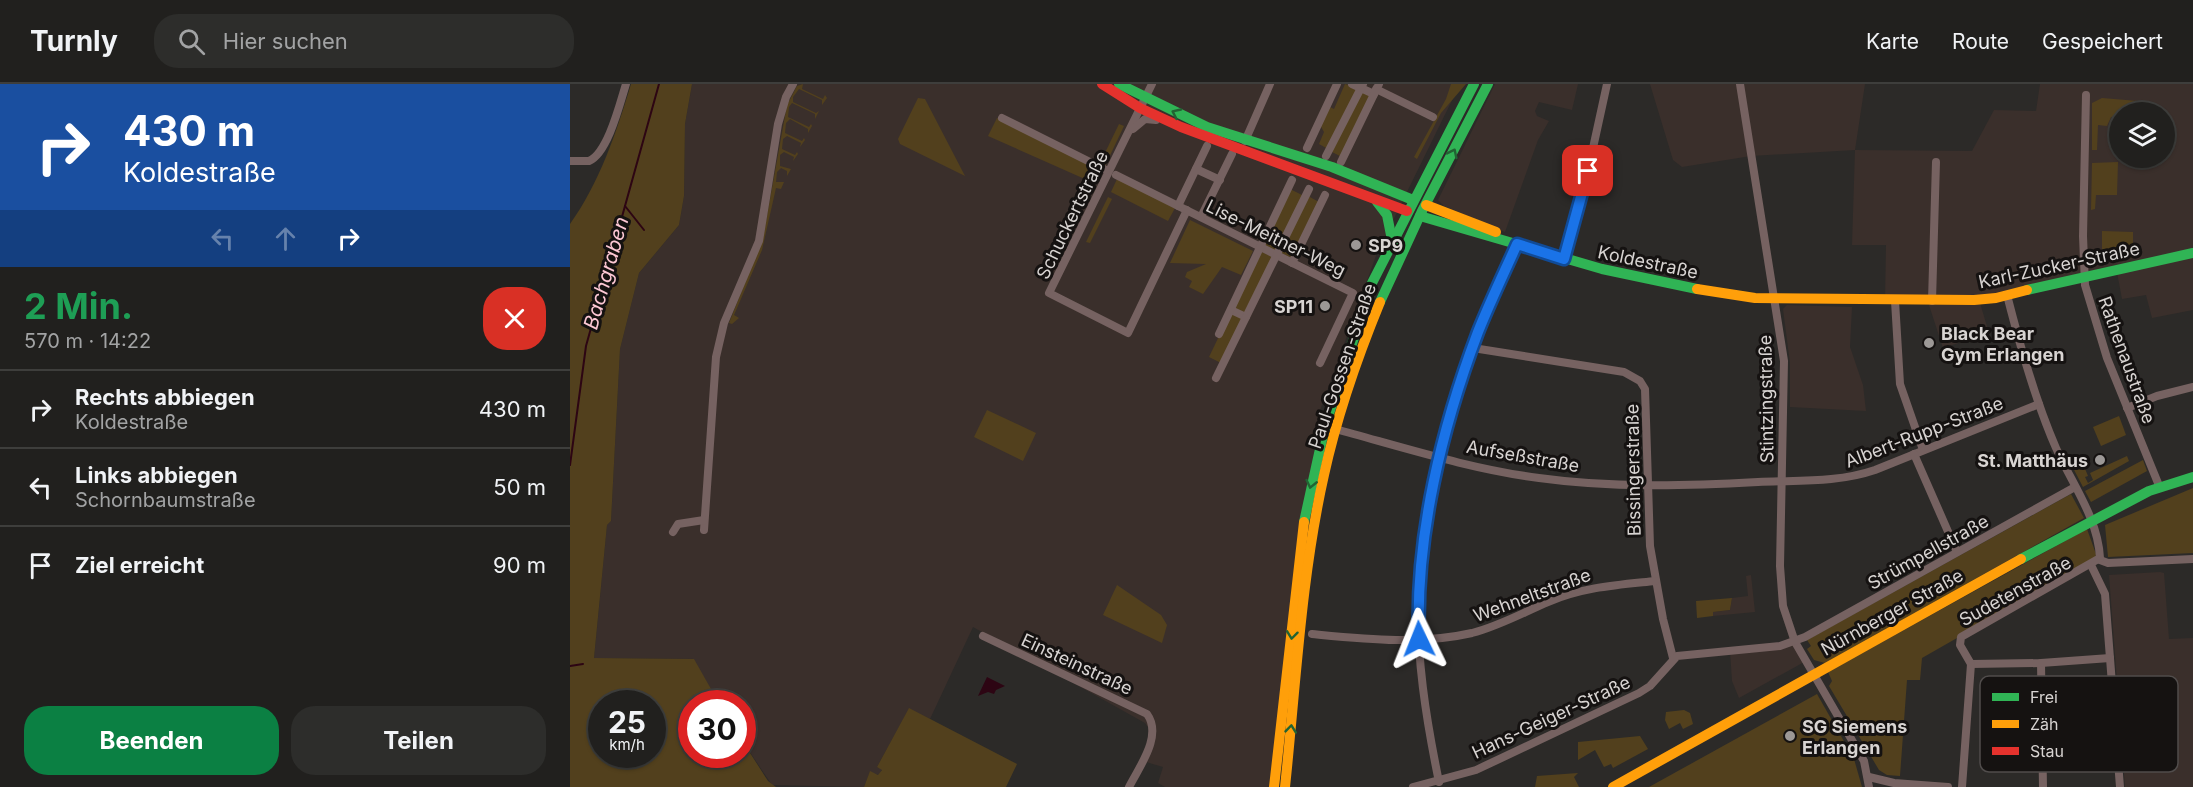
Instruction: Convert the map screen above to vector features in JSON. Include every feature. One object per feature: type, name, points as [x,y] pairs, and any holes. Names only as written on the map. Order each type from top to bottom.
[{"type":"street","points":[[570,161],[595,159],[612,127],[626,84]]},
{"type":"street","points":[[704,530],[716,357],[724,323],[759,241],[780,116],[793,84]]},
{"type":"street","points":[[1102,84],[1143,102]]},
{"type":"street","points":[[1119,84],[1143,102]]},
{"type":"street","name":"Schuckertstraße","points":[[1152,84],[1049,293],[1128,333],[1187,210]]},
{"type":"street","points":[[1245,141],[1270,84]]},
{"type":"street","points":[[1307,148],[1337,84]]},
{"type":"street","points":[[1353,84],[1376,89],[1432,117]]},
{"type":"street","name":"Paul-Gossen-Straße","points":[[1285,787],[1305,551],[1306,507],[1325,426],[1364,308],[1392,240],[1474,84]]},
{"type":"street","name":"Paul-Gossen-Straße","points":[[1274,787],[1305,551],[1335,429],[1376,310],[1420,216],[1488,84]]},
{"type":"street","points":[[1564,259],[1586,180],[1607,84]]},
{"type":"street","name":"Stintzingstraße","points":[[1740,84],[1784,361],[1782,596],[1795,642],[1864,761],[1869,777]]},
{"type":"street","points":[[1326,156],[1362,86]]},
{"type":"street","points":[[1341,162],[1376,89]]},
{"type":"street","name":"Rathenaustraße","points":[[2086,95],[2083,275],[2107,358],[2160,488]]},
{"type":"street","name":"Koldestraße","points":[[1143,102],[1176,125],[1207,140],[1263,157],[1420,216],[1564,259],[1681,287],[1775,298]]},
{"type":"street","name":"Koldestraße","points":[[1143,102],[1245,141],[1332,167],[1504,236],[1517,244]]},
{"type":"street","points":[[1002,118],[1106,170]]},
{"type":"street","points":[[1128,134],[1148,118],[1176,125]]},
{"type":"street","points":[[1178,206],[1208,146]]},
{"type":"street","points":[[1263,157],[1267,150],[1276,149]]},
{"type":"street","points":[[1201,217],[1232,154]]},
{"type":"street","points":[[1932,301],[1936,162]]},
{"type":"street","points":[[1196,169],[1220,180]]},
{"type":"street","name":"Lise-Meitner-Weg","points":[[1116,175],[1353,293],[1320,363]]},
{"type":"street","points":[[1219,334],[1292,180]]},
{"type":"street","points":[[1216,378],[1310,189]]},
{"type":"street","points":[[1292,262],[1325,195]]},
{"type":"street","points":[[1375,200],[1387,215],[1392,240]]},
{"type":"street","points":[[1439,782],[1427,722],[1419,639],[1421,559],[1441,456],[1473,348],[1517,244]]},
{"type":"street","name":"Karl-Zucker-Straße","points":[[1775,298],[1963,301],[2007,295],[2083,275],[2193,254]]},
{"type":"street","points":[[2007,295],[2039,404],[2056,449],[2091,520],[2100,560]]},
{"type":"street","points":[[1895,301],[1900,384],[1923,450]]},
{"type":"street","points":[[1364,308],[1372,304],[1376,310]]},
{"type":"street","points":[[1231,310],[1246,317]]},
{"type":"street","name":"Bissingerstraße","points":[[1473,348],[1624,372],[1640,381],[1647,397],[1650,546],[1655,581],[1673,658]]},
{"type":"street","points":[[2127,408],[2157,396],[2193,387]]},
{"type":"street","name":"Albert-Rupp-Straße","points":[[1782,482],[1847,478],[2039,404]]},
{"type":"street","name":"Aufseßstraße","points":[[1335,429],[1536,478],[1648,484],[1782,482]]},
{"type":"street","points":[[1914,454],[1958,552]]},
{"type":"street","name":"Nürnberger Straße","points":[[1613,787],[2091,520],[2160,488],[2193,477]]},
{"type":"street","name":"Strümpellstraße","points":[[1795,642],[2075,487]]},
{"type":"street","points":[[673,532],[675,526],[683,522],[704,520]]},
{"type":"street","points":[[2100,560],[2108,563],[2193,559]]},
{"type":"street","points":[[2100,560],[2091,566],[2105,594],[2111,676]]},
{"type":"street","name":"Sudetenstraße","points":[[1971,664],[1960,645],[1961,637],[2091,566]]},
{"type":"street","name":"Wehneltstraße","points":[[1312,634],[1419,639],[1463,635],[1490,628],[1548,602],[1603,585],[1655,581]]},
{"type":"street","name":"Einsteinstraße","points":[[983,636],[1142,711],[1149,717],[1152,725],[1151,742],[1129,787]]},
{"type":"street","points":[[1673,658],[1795,642]]},
{"type":"street","name":"Hans-Geiger-Straße","points":[[1413,787],[1439,782],[1503,758],[1639,693],[1659,677],[1673,658]]},
{"type":"street","points":[[1962,787],[1971,664],[2041,663],[2110,658]]},
{"type":"street","points":[[2041,663],[2041,676]]},
{"type":"street","points":[[2043,772],[2043,787]]},
{"type":"street","points":[[2119,772],[2120,787]]},
{"type":"street","points":[[1869,787],[1869,777],[1894,783],[1948,787]]},
{"type":"shaded area","points":[[631,84],[692,84],[685,124],[684,196],[679,225],[639,273],[620,349],[611,521],[607,525],[594,658],[694,659],[712,690],[678,690],[678,768],[756,768],[756,762],[768,781],[776,787],[570,787],[570,224],[590,192],[613,138]]},
{"type":"shaded area","points":[[692,84],[1460,84],[1377,253],[1318,416],[1278,787],[1165,787],[1158,783],[1163,767],[1146,762],[1152,733],[1145,723],[973,627],[930,719],[909,709],[877,767],[882,769],[879,775],[870,772],[864,787],[772,785],[756,761],[756,690],[711,690],[693,659],[594,658],[607,525],[611,521],[620,349],[639,273],[679,225],[684,196],[685,124]]},
{"type":"shaded area","points":[[803,84],[802,89],[823,99],[825,95],[827,98],[822,105],[822,100],[799,89],[793,97],[793,102],[816,113],[819,111],[815,119],[815,114],[792,103],[789,107],[788,117],[809,127],[811,124],[812,126],[808,133],[808,129],[790,119],[786,123],[785,133],[802,141],[804,138],[805,140],[800,147],[801,143],[787,136],[783,139],[782,149],[795,155],[797,152],[798,154],[793,161],[794,157],[784,152],[780,155],[780,166],[791,169],[787,176],[787,171],[781,168],[777,172],[776,182],[784,182],[781,189],[776,188],[762,250],[734,315],[739,318],[732,324],[729,323],[763,238],[787,105],[797,86]]},
{"type":"shaded area","points":[[1345,84],[1358,88],[1328,149],[1319,144],[1324,132],[1319,123],[1328,106],[1334,109]]},
{"type":"shaded area","points":[[1451,84],[1466,84],[1441,113],[1417,159],[1414,157],[1446,99]]},
{"type":"shaded area","points":[[1495,84],[1578,84],[1572,110],[1539,102],[1535,111],[1537,116],[1549,121],[1538,140],[1505,232],[1444,206],[1438,200]]},
{"type":"shaded area","points":[[1650,84],[1865,84],[1855,150],[1751,156],[1682,167],[1673,160]]},
{"type":"shaded area","points":[[2040,84],[2193,84],[2193,310],[2152,318],[2146,295],[2122,299],[2116,267],[1980,303],[1989,333],[1943,348],[1928,302],[1885,301],[1886,245],[1852,245],[1855,150],[1972,151],[1994,110],[2036,111]]},
{"type":"shaded area","points":[[1362,90],[1372,95],[1342,157],[1332,152]]},
{"type":"shaded area","points":[[918,98],[925,99],[965,176],[900,144],[898,139]]},
{"type":"shaded area","points":[[2102,98],[2138,101],[2109,102],[2107,126],[2098,125],[2097,150],[2092,150],[2092,103]]},
{"type":"shaded area","points":[[997,118],[1102,171],[1096,184],[988,136]]},
{"type":"shaded area","points":[[1119,124],[1124,126],[1105,166],[1100,163]]},
{"type":"shaded area","points":[[2109,162],[2109,168],[2118,168],[2117,195],[2096,195],[2095,209],[2091,210],[2092,163]]},
{"type":"shaded area","points":[[1117,179],[1175,208],[1168,221],[1111,192]]},
{"type":"shaded area","points":[[1290,189],[1304,196],[1276,251],[1263,245]]},
{"type":"shaded area","points":[[1308,196],[1319,202],[1292,258],[1281,253]]},
{"type":"shaded area","points":[[1108,197],[1112,199],[1090,243],[1086,242]]},
{"type":"shaded area","points":[[1190,220],[1253,251],[1241,275],[1222,267],[1203,294],[1189,287],[1192,281],[1185,277],[1187,272],[1206,264],[1170,263]]},
{"type":"shaded area","points":[[2102,231],[2133,232],[2133,251],[2137,257],[2102,261]]},
{"type":"shaded area","points":[[1260,251],[1273,257],[1221,363],[1209,357]]},
{"type":"shaded area","points":[[1787,305],[1852,307],[1850,347],[1863,385],[1866,411],[1790,407],[1790,363],[1783,309]]},
{"type":"shaded area","points":[[987,410],[1036,433],[1023,461],[974,437]]},
{"type":"shaded area","points":[[2119,416],[2126,435],[2101,446],[2093,427]]},
{"type":"shaded area","points":[[2127,456],[2129,461],[2083,487],[2071,464],[2081,459],[2088,476],[2085,477],[2088,483],[2093,480],[2090,473]]},
{"type":"shaded area","points":[[2143,460],[2147,471],[2091,502],[2085,491]]},
{"type":"shaded area","points":[[2193,488],[2193,553],[2108,557],[2105,525]]},
{"type":"shaded area","points":[[2071,494],[2084,518],[1825,663],[1814,660],[1807,649],[1811,646],[1807,640]]},
{"type":"shaded area","points":[[2087,529],[2096,554],[2095,559],[1922,658],[1920,680],[1907,680],[1900,776],[1887,775],[1879,770],[1829,686],[1832,681],[1828,672]]},
{"type":"shaded area","points":[[2164,573],[2169,639],[2193,638],[2193,787],[2125,787],[2124,772],[2178,772],[2178,676],[2117,676],[2109,575]]},
{"type":"shaded area","points":[[1751,575],[1755,612],[1713,616],[1713,612],[1730,610],[1732,598],[1748,596],[1746,576]]},
{"type":"shaded area","points":[[1117,585],[1161,615],[1167,625],[1162,643],[1103,615]]},
{"type":"shaded area","points":[[1732,598],[1730,610],[1713,612],[1713,616],[1697,618],[1696,601]]},
{"type":"shaded area","points":[[1795,642],[1806,661],[1739,698],[1732,681],[1730,651]]},
{"type":"shaded area","points":[[987,677],[1005,686],[996,690],[994,694],[988,692],[978,696]]},
{"type":"shaded area","name":"SG Siemens Erlangen","points":[[1817,694],[1854,759],[1862,787],[1649,787]]},
{"type":"shaded area","points":[[909,708],[1017,764],[1006,787],[864,787],[870,771],[878,775],[882,770],[877,767]]},
{"type":"shaded area","points":[[1684,710],[1690,713],[1693,724],[1683,729],[1680,723],[1669,729],[1665,720],[1666,712]]},
{"type":"shaded area","points":[[1640,736],[1648,749],[1613,768],[1611,764],[1604,767],[1595,750],[1578,760],[1578,742]]},
{"type":"shaded area","points":[[1578,773],[1574,777],[1579,787],[1535,787],[1537,776]]},
{"type":"waterway","name":"Bachgraben","points":[[570,465],[586,346],[659,84]]},
{"type":"waterway","points":[[625,206],[644,230]]},
{"type":"waterway","points":[[570,666],[583,664]]},
{"type":"traffic: fast","points":[[1119,84],[1207,127],[1332,167],[1413,200]]},
{"type":"traffic: fast","points":[[1304,522],[1325,426],[1372,283],[1474,84]]},
{"type":"traffic: fast","points":[[1380,302],[1422,211],[1488,84]]},
{"type":"traffic: fast","points":[[1377,202],[1387,215],[1392,240]]},
{"type":"traffic: fast","points":[[1420,216],[1602,269],[1697,289]]},
{"type":"traffic: fast","points":[[2027,290],[2193,253]]},
{"type":"traffic: fast","points":[[2021,559],[2149,491],[2193,477]]},
{"type":"traffic: slow","points":[[1426,205],[1496,232]]},
{"type":"traffic: slow","points":[[1697,289],[1755,298],[1974,300],[1996,298],[2027,290]]},
{"type":"traffic: slow","points":[[1285,787],[1304,591],[1316,513],[1341,409],[1380,302]]},
{"type":"traffic: slow","points":[[1274,787],[1304,522]]},
{"type":"traffic: slow","points":[[1613,787],[2021,559]]},
{"type":"traffic: jam","points":[[1102,84],[1140,108],[1181,127],[1407,211]]},
{"type":"place","name":"SP9","points":[[1356,245]]},
{"type":"place","name":"SP11","points":[[1325,306]]},
{"type":"place","name":"Black Bear Gym Erlangen","points":[[1929,343]]},
{"type":"place","name":"St. Matthäus","points":[[2100,460]]},
{"type":"place","name":"SG Siemens Erlangen","points":[[1790,736]]},
{"type":"route","points":[[1419,639],[1420,568],[1426,524],[1441,456],[1478,333],[1517,244],[1564,259],[1588,171]]}]
